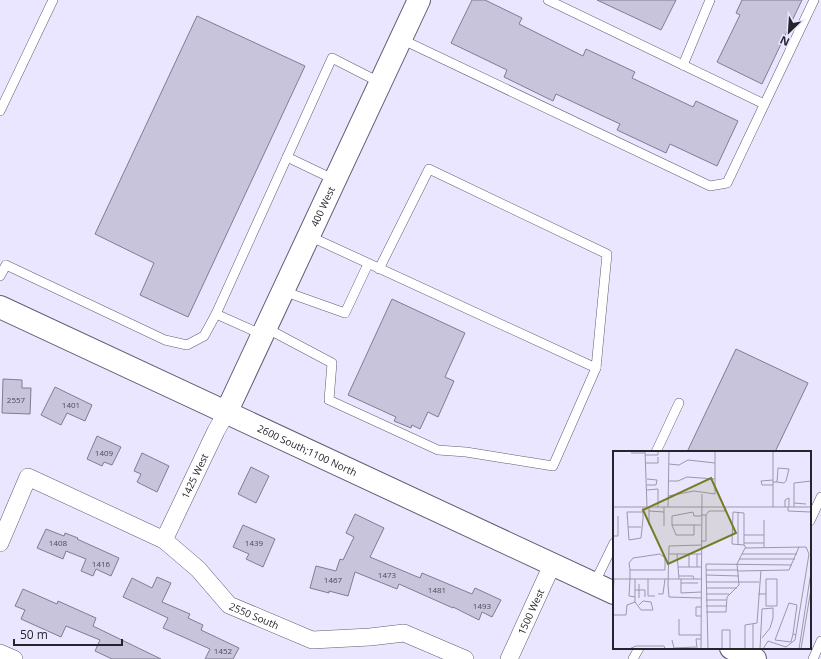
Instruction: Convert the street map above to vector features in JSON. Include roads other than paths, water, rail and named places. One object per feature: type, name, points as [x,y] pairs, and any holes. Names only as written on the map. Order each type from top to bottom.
[{"type":"main road","name":"400 West","points":[[226,413],[419,0]]},
{"type":"main road","name":"2600 South;1100 North","points":[[0,307],[613,593]]},
{"type":"street","name":"1425 West","points":[[164,540],[226,413]]},
{"type":"street","name":"2550 South","points":[[0,543],[28,477],[164,540],[198,569],[229,605],[312,640],[370,637],[404,633],[465,659]]},
{"type":"street","name":"1500 West","points":[[509,659],[552,565]]},
{"type":"street","points":[[0,653],[14,659]]},
{"type":"lane","points":[[0,111],[53,0]]},
{"type":"lane","points":[[548,0],[566,4],[683,65],[764,104]]},
{"type":"lane","points":[[683,65],[710,0]]},
{"type":"lane","points":[[401,39],[710,186],[727,182],[814,0]]},
{"type":"lane","points":[[0,276],[6,264],[165,340],[187,345],[204,336],[216,314],[332,58],[381,83]]},
{"type":"lane","points":[[287,157],[335,180]]},
{"type":"lane","points":[[216,314],[264,332],[332,363],[329,400],[438,450],[466,452],[553,466],[596,368],[607,254],[429,169],[379,269]]},
{"type":"lane","points":[[309,236],[596,368]]},
{"type":"lane","points":[[283,291],[345,313],[368,264]]},
{"type":"lane","points":[[656,451],[679,403]]},
{"type":"lane","points":[[811,519],[821,497]]},
{"type":"lane","points":[[594,584],[613,545]]},
{"type":"lane","points":[[813,659],[821,641]]},
{"type":"lane","points":[[634,659],[639,649]]}]
